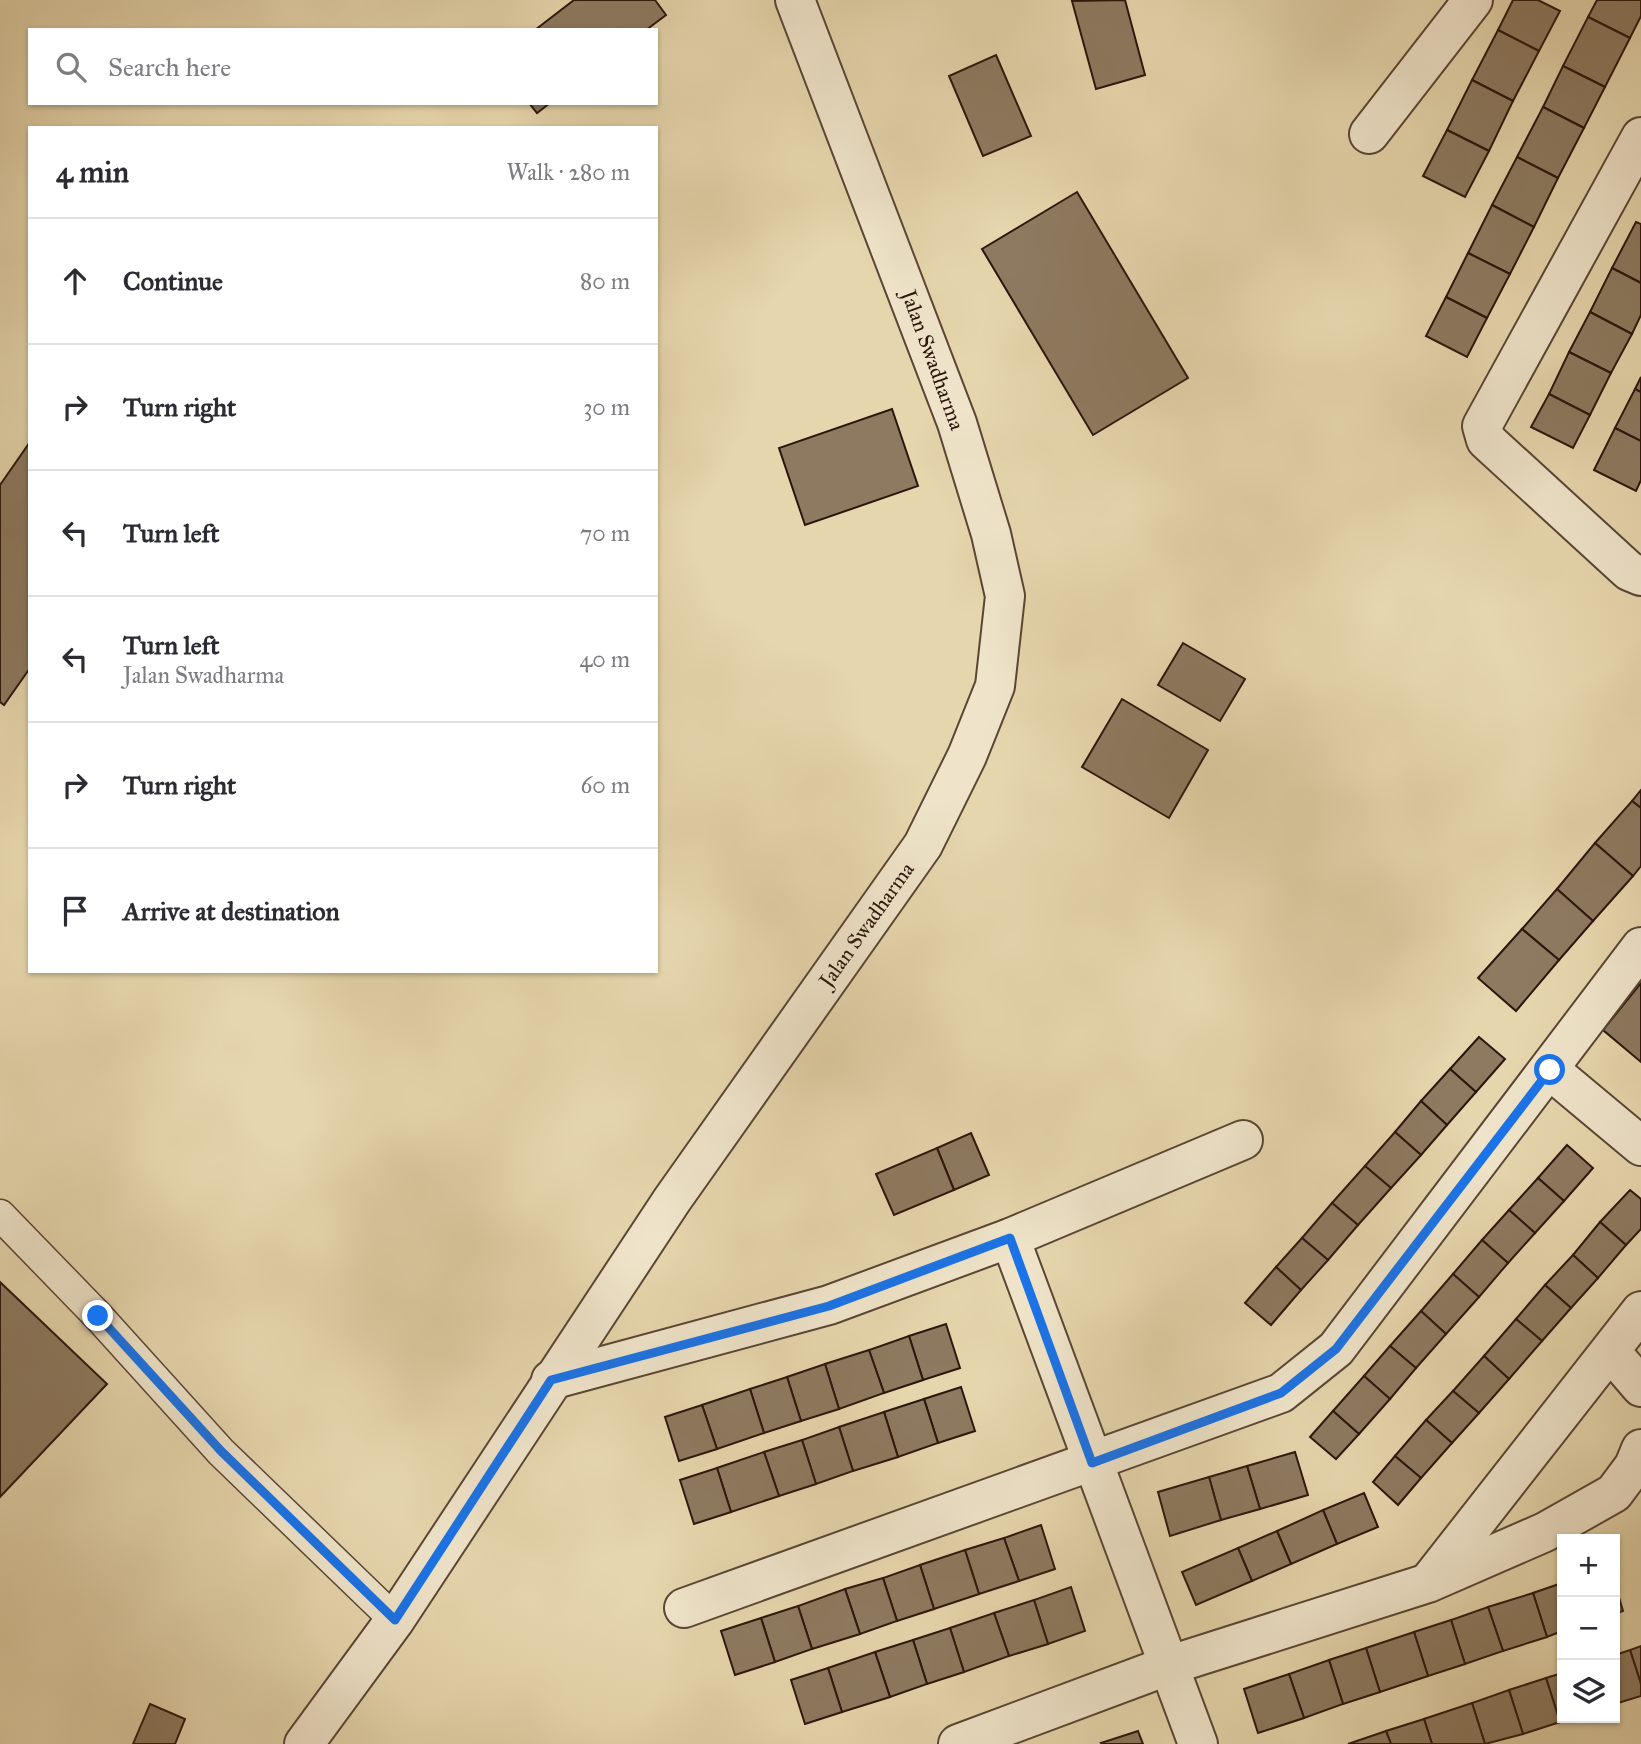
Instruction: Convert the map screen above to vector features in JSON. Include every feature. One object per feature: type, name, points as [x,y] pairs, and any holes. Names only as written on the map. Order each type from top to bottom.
[{"type":"street","name":"Jalan Swadharma","points":[[304,1744],[395,1620],[672,1200],[923,845],[967,756],[995,686],[1005,596],[991,534],[957,423],[795,0]]},
{"type":"street","points":[[1369,134],[1473,0]]},
{"type":"street","points":[[1641,137],[1482,426],[1486,440],[1629,572],[1641,576]]},
{"type":"street","points":[[684,1608],[1281,1393],[1336,1349],[1641,947]]},
{"type":"street","points":[[1550,1070],[1641,1146]]},
{"type":"street","points":[[551,1380],[829,1306],[1010,1238],[1243,1140]]},
{"type":"street","points":[[1010,1238],[1198,1744]]},
{"type":"street","points":[[1428,1583],[1641,1311]]},
{"type":"street","points":[[1611,1352],[1641,1387]]},
{"type":"street","points":[[958,1744],[1167,1666],[1428,1583],[1545,1532],[1614,1493],[1634,1466],[1641,1449]]},
{"type":"lane","points":[[0,1216],[98,1316],[221,1451],[395,1620]]},
{"type":"building","points":[[574,0],[655,0],[666,15],[649,28],[538,28]]},
{"type":"building","points":[[1125,0],[1145,75],[1096,89],[1072,1]]},
{"type":"building","points":[[1513,0],[1538,0],[1560,11],[1539,51],[1498,30]]},
{"type":"building","points":[[1597,0],[1641,0],[1641,16],[1630,38],[1588,17]]},
{"type":"building","points":[[1588,17],[1630,38],[1605,87],[1563,66]]},
{"type":"building","points":[[1498,30],[1539,51],[1513,101],[1472,80]]},
{"type":"building","points":[[996,55],[1031,136],[983,156],[949,76]]},
{"type":"building","points":[[1563,66],[1605,87],[1584,128],[1543,107]]},
{"type":"building","points":[[1472,80],[1513,101],[1489,151],[1447,130]]},
{"type":"building","points":[[531,105],[547,105],[537,113]]},
{"type":"building","points":[[1543,107],[1584,128],[1558,178],[1517,157]]},
{"type":"building","points":[[1447,130],[1489,151],[1465,197],[1423,176]]},
{"type":"building","points":[[1517,157],[1558,178],[1534,227],[1492,205]]},
{"type":"building","points":[[1077,192],[1188,378],[1093,435],[982,249]]},
{"type":"building","points":[[1492,205],[1534,227],[1510,274],[1468,253]]},
{"type":"building","points":[[1636,222],[1641,224],[1641,283],[1612,268]]},
{"type":"building","points":[[1468,253],[1510,274],[1487,318],[1446,297]]},
{"type":"building","points":[[1612,268],[1641,283],[1641,315],[1632,334],[1590,312]]},
{"type":"building","points":[[1446,297],[1487,318],[1467,357],[1426,336]]},
{"type":"building","points":[[1590,312],[1632,334],[1611,373],[1569,352]]},
{"type":"building","points":[[1569,352],[1611,373],[1590,415],[1549,394]]},
{"type":"building","points":[[1641,377],[1641,392],[1635,389]]},
{"type":"building","points":[[1635,389],[1641,392],[1641,441],[1615,428]]},
{"type":"building","points":[[1549,394],[1590,415],[1573,448],[1531,427]]},
{"type":"building","points":[[892,409],[918,486],[805,525],[779,448]]},
{"type":"building","points":[[1615,428],[1641,441],[1641,480],[1636,491],[1594,470]]},
{"type":"building","points":[[28,445],[28,671],[4,705],[0,702],[0,485]]},
{"type":"building","points":[[1183,643],[1245,679],[1220,721],[1158,685]]},
{"type":"building","points":[[1122,699],[1208,750],[1169,818],[1082,767]]},
{"type":"building","points":[[1641,790],[1641,808],[1632,801]]},
{"type":"building","points":[[1632,801],[1641,808],[1641,866],[1633,876],[1595,843]]},
{"type":"building","points":[[1595,843],[1633,876],[1593,921],[1557,889]]},
{"type":"building","points":[[1557,889],[1593,921],[1559,960],[1522,929]]},
{"type":"building","points":[[1522,929],[1559,960],[1516,1011],[1478,978]]},
{"type":"building","points":[[1641,983],[1641,1062],[1603,1030]]},
{"type":"building","points":[[1479,1037],[1505,1059],[1476,1092],[1450,1069]]},
{"type":"building","points":[[1450,1069],[1476,1092],[1447,1125],[1421,1101]]},
{"type":"building","points":[[1421,1101],[1447,1125],[1421,1155],[1395,1132]]},
{"type":"building","points":[[1395,1132],[1421,1155],[1391,1188],[1365,1166]]},
{"type":"building","points":[[971,1133],[989,1175],[954,1190],[937,1148]]},
{"type":"building","points":[[1567,1145],[1593,1168],[1564,1201],[1538,1178]]},
{"type":"building","points":[[937,1148],[954,1190],[894,1215],[876,1174]]},
{"type":"building","points":[[1365,1166],[1391,1188],[1358,1225],[1332,1203]]},
{"type":"building","points":[[1538,1178],[1564,1201],[1535,1233],[1509,1210]]},
{"type":"building","points":[[1630,1190],[1641,1199],[1641,1229],[1626,1245],[1600,1222]]},
{"type":"building","points":[[1332,1203],[1358,1225],[1328,1260],[1302,1238]]},
{"type":"building","points":[[1509,1210],[1535,1233],[1508,1263],[1482,1240]]},
{"type":"building","points":[[1600,1222],[1626,1245],[1598,1278],[1573,1255]]},
{"type":"building","points":[[1302,1238],[1328,1260],[1301,1290],[1276,1267]]},
{"type":"building","points":[[1482,1240],[1508,1263],[1479,1297],[1453,1274]]},
{"type":"building","points":[[1573,1255],[1598,1278],[1571,1308],[1545,1285]]},
{"type":"building","points":[[1276,1267],[1301,1290],[1271,1325],[1245,1303]]},
{"type":"building","points":[[1453,1274],[1479,1297],[1446,1334],[1421,1311]]},
{"type":"building","points":[[0,1282],[107,1384],[0,1497]]},
{"type":"building","points":[[1545,1285],[1571,1308],[1542,1341],[1516,1319]]},
{"type":"building","points":[[1421,1311],[1446,1334],[1416,1368],[1390,1346]]},
{"type":"building","points":[[1516,1319],[1542,1341],[1509,1379],[1484,1356]]},
{"type":"building","points":[[946,1324],[960,1368],[923,1380],[909,1336]]},
{"type":"building","points":[[909,1336],[923,1380],[884,1393],[869,1350]]},
{"type":"building","points":[[1390,1346],[1416,1368],[1390,1399],[1364,1376]]},
{"type":"building","points":[[869,1350],[884,1393],[839,1409],[825,1364]]},
{"type":"building","points":[[1484,1356],[1509,1379],[1479,1413],[1453,1391]]},
{"type":"building","points":[[825,1364],[839,1409],[801,1421],[787,1377]]},
{"type":"building","points":[[1364,1376],[1390,1399],[1359,1434],[1333,1411]]},
{"type":"building","points":[[787,1377],[801,1421],[764,1433],[750,1389]]},
{"type":"building","points":[[961,1387],[975,1431],[938,1443],[924,1399]]},
{"type":"building","points":[[750,1389],[764,1433],[717,1449],[702,1405]]},
{"type":"building","points":[[1453,1391],[1479,1413],[1452,1443],[1426,1420]]},
{"type":"building","points":[[924,1399],[938,1443],[898,1457],[884,1412]]},
{"type":"building","points":[[702,1405],[717,1449],[679,1461],[665,1417]]},
{"type":"building","points":[[1333,1411],[1359,1434],[1336,1459],[1310,1437]]},
{"type":"building","points":[[884,1412],[898,1457],[853,1471],[839,1427]]},
{"type":"building","points":[[1426,1420],[1452,1443],[1421,1478],[1395,1456]]},
{"type":"building","points":[[839,1427],[853,1471],[816,1484],[802,1440]]},
{"type":"building","points":[[802,1440],[816,1484],[779,1496],[764,1452]]},
{"type":"building","points":[[764,1452],[779,1496],[731,1512],[717,1468]]},
{"type":"building","points":[[1295,1452],[1308,1495],[1260,1509],[1247,1466]]},
{"type":"building","points":[[1395,1456],[1421,1478],[1398,1505],[1373,1482]]},
{"type":"building","points":[[1247,1466],[1260,1509],[1221,1520],[1209,1477]]},
{"type":"building","points":[[717,1468],[731,1512],[694,1524],[680,1480]]},
{"type":"building","points":[[1209,1477],[1221,1520],[1170,1536],[1158,1492]]},
{"type":"building","points":[[1364,1493],[1378,1527],[1337,1544],[1323,1510]]},
{"type":"building","points":[[1323,1510],[1337,1544],[1291,1564],[1277,1531]]},
{"type":"building","points":[[1041,1525],[1055,1569],[1019,1581],[1004,1538]]},
{"type":"building","points":[[1277,1531],[1291,1564],[1252,1581],[1238,1548]]},
{"type":"building","points":[[1004,1538],[1019,1581],[979,1594],[965,1550]]},
{"type":"building","points":[[1238,1548],[1252,1581],[1196,1605],[1182,1572]]},
{"type":"building","points":[[965,1550],[979,1594],[934,1609],[920,1565]]},
{"type":"building","points":[[920,1565],[934,1609],[897,1621],[883,1578]]},
{"type":"building","points":[[883,1578],[897,1621],[860,1634],[845,1589]]},
{"type":"building","points":[[1557,1585],[1557,1633],[1547,1637],[1533,1593]]},
{"type":"building","points":[[1071,1587],[1085,1631],[1048,1644],[1034,1600]]},
{"type":"building","points":[[845,1589],[860,1634],[812,1649],[798,1606]]},
{"type":"building","points":[[1533,1593],[1547,1637],[1503,1651],[1488,1607]]},
{"type":"building","points":[[1034,1600],[1048,1644],[1009,1656],[994,1613]]},
{"type":"building","points":[[798,1606],[812,1649],[775,1662],[761,1618]]},
{"type":"building","points":[[1488,1607],[1503,1651],[1465,1664],[1451,1620]]},
{"type":"building","points":[[994,1613],[1009,1656],[964,1672],[950,1628]]},
{"type":"building","points":[[761,1618],[775,1662],[735,1675],[721,1631]]},
{"type":"building","points":[[1451,1620],[1465,1664],[1428,1676],[1414,1632]]},
{"type":"building","points":[[950,1628],[964,1672],[927,1684],[913,1640]]},
{"type":"building","points":[[1414,1632],[1428,1676],[1380,1692],[1366,1648]]},
{"type":"building","points":[[913,1640],[927,1684],[890,1697],[875,1652]]},
{"type":"building","points":[[1641,1646],[1641,1684],[1630,1650]]},
{"type":"building","points":[[1366,1648],[1380,1692],[1343,1704],[1329,1660]]},
{"type":"building","points":[[1630,1650],[1641,1684],[1641,1696],[1620,1702],[1620,1660],[1620,1653]]},
{"type":"building","points":[[875,1652],[890,1697],[842,1712],[828,1668]]},
{"type":"building","points":[[1329,1660],[1343,1704],[1304,1718],[1289,1674]]},
{"type":"building","points":[[828,1668],[842,1712],[805,1724],[791,1680]]},
{"type":"building","points":[[1289,1674],[1304,1718],[1258,1733],[1244,1689]]},
{"type":"building","points":[[1557,1675],[1557,1713],[1546,1678]]},
{"type":"building","points":[[1546,1678],[1557,1713],[1557,1723],[1523,1734],[1509,1690]]},
{"type":"building","points":[[1509,1690],[1523,1734],[1485,1744],[1472,1703]]},
{"type":"building","points":[[1472,1703],[1485,1744],[1432,1744],[1424,1719]]},
{"type":"building","points":[[150,1704],[185,1719],[175,1744],[133,1744]]},
{"type":"building","points":[[1424,1719],[1432,1744],[1391,1744],[1386,1731]]},
{"type":"building","points":[[1138,1731],[1143,1744],[1101,1743]]},
{"type":"building","points":[[1386,1731],[1391,1744],[1348,1744]]},
{"type":"route","points":[[98,1316],[221,1451],[395,1620],[551,1380],[829,1306],[1010,1238],[1092,1463],[1281,1393],[1336,1349],[1550,1070]]}]
